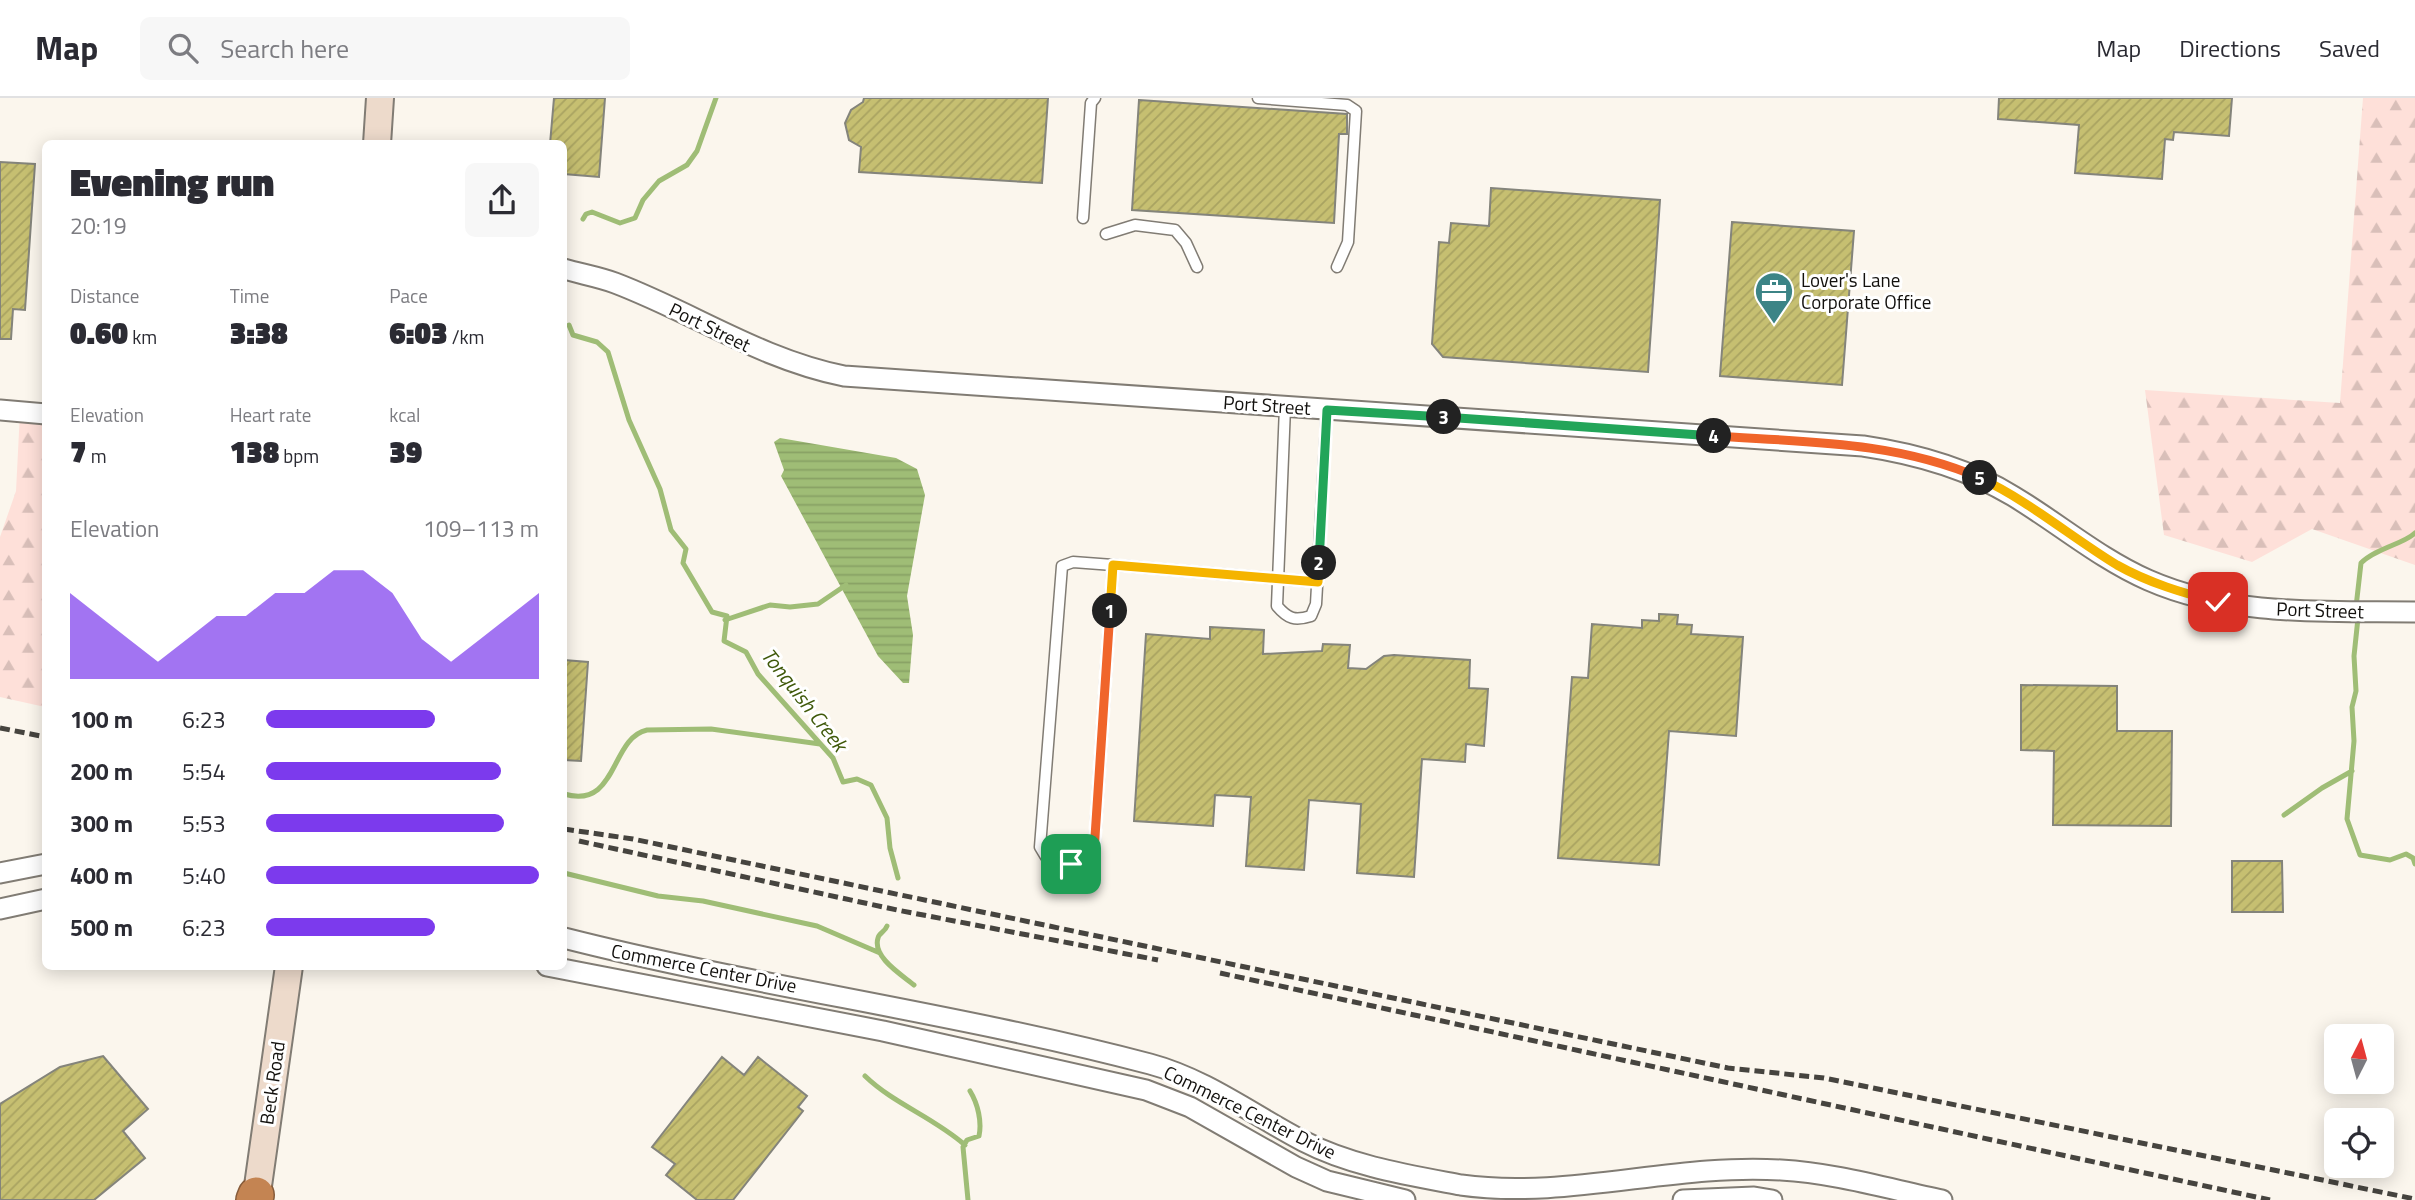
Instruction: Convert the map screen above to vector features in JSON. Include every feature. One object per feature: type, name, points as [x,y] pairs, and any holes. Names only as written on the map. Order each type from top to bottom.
[{"type":"main road","points":[[377,140],[380,98]]},
{"type":"main road","name":"Beck Road","points":[[255,1198],[288,970]]},
{"type":"street","name":"Port Street","points":[[567,270],[613,282],[778,359],[822,372],[858,377],[1863,446],[1898,451],[1931,459],[1989,483],[2118,565],[2178,592],[2256,608],[2415,612]]},
{"type":"street","points":[[0,410],[42,414]]},
{"type":"street","points":[[0,873],[42,865]]},
{"type":"street","points":[[0,909],[42,900]]},
{"type":"street","name":"Commerce Center Drive","points":[[567,939],[889,1004],[1154,1065],[1212,1089],[1330,1154],[1367,1165],[1463,1185],[1532,1191],[1685,1174],[1780,1170],[1942,1200]]},
{"type":"street","name":"Commerce Center Drive","points":[[567,970],[883,1031],[1146,1090],[1190,1107],[1296,1167],[1327,1181],[1405,1200]]},
{"type":"street","points":[[883,1031],[889,1004]]},
{"type":"street","points":[[1683,1200],[1754,1197],[1772,1200]]},
{"type":"lane","points":[[1083,218],[1091,103],[1095,98]]},
{"type":"lane","points":[[1258,98],[1347,105],[1356,111],[1348,242],[1337,267]]},
{"type":"lane","points":[[1106,234],[1135,225],[1175,230],[1186,243],[1197,267]]},
{"type":"lane","points":[[1285,407],[1277,606],[1287,617],[1298,620],[1311,616],[1316,604],[1327,410]]},
{"type":"lane","points":[[1113,565],[1094,852],[1090,861],[1071,864],[1046,857],[1040,847],[1062,566],[1073,562],[1113,565],[1279,578],[1318,582]]},
{"type":"green space","points":[[2363,98],[2415,98],[2415,565],[2312,529],[2252,562],[2164,535],[2145,390],[2340,403]]},
{"type":"green space","points":[[20,412],[42,414],[42,706],[0,697],[0,537],[16,491]]},
{"type":"shaded area","points":[[780,438],[896,458],[917,469],[925,495],[907,596],[913,635],[909,683],[903,683],[878,656],[781,476],[784,470],[774,442]]},
{"type":"building","points":[[554,98],[605,98],[599,177],[567,174],[567,140],[550,140]]},
{"type":"building","points":[[864,98],[1048,98],[1042,183],[859,172],[861,147],[849,140],[845,123],[851,110],[863,102]]},
{"type":"building","points":[[1999,98],[2232,98],[2229,136],[2174,132],[2173,140],[2165,139],[2162,179],[2075,173],[2079,125],[1998,119]]},
{"type":"building","points":[[1139,100],[1347,114],[1347,134],[1339,134],[1334,223],[1132,210]]},
{"type":"building","points":[[0,162],[35,164],[25,310],[13,309],[11,339],[0,339]]},
{"type":"building","points":[[1491,188],[1660,200],[1648,372],[1443,357],[1432,344],[1439,242],[1449,243],[1451,223],[1489,226]]},
{"type":"building","points":[[1732,222],[1854,231],[1842,385],[1720,376]]},
{"type":"building","points":[[1659,614],[1678,615],[1677,624],[1692,625],[1691,634],[1743,637],[1736,736],[1669,731],[1659,865],[1558,858],[1572,677],[1588,678],[1592,624],[1642,628],[1642,620],[1659,621]]},
{"type":"building","points":[[1210,627],[1264,630],[1263,654],[1322,651],[1323,644],[1350,645],[1348,668],[1366,669],[1384,656],[1394,655],[1470,660],[1469,688],[1488,689],[1484,746],[1466,744],[1465,762],[1422,759],[1414,877],[1357,873],[1361,804],[1309,800],[1304,870],[1246,866],[1251,797],[1215,795],[1213,826],[1134,821],[1146,634],[1210,639]]},
{"type":"building","points":[[567,660],[588,662],[581,761],[567,760]]},
{"type":"building","points":[[2021,685],[2117,686],[2117,731],[2172,731],[2171,826],[2053,825],[2054,751],[2021,750]]},
{"type":"building","points":[[2232,861],[2282,861],[2283,912],[2232,912]]},
{"type":"building","points":[[103,1056],[148,1109],[123,1131],[145,1158],[94,1200],[0,1200],[0,1104],[60,1067]]},
{"type":"building","points":[[722,1057],[744,1075],[758,1057],[807,1096],[798,1107],[803,1111],[733,1200],[697,1200],[666,1175],[675,1164],[652,1147]]},
{"type":"waterway","points":[[583,219],[586,214],[592,212],[620,223],[635,218],[643,200],[659,181],[687,165],[697,151],[716,98]]},
{"type":"waterway","name":"Tonquish Creek","points":[[569,325],[573,335],[597,342],[608,352],[629,420],[660,489],[671,530],[686,549],[683,563],[712,612],[727,616],[724,641],[746,652],[758,674],[833,758],[843,782],[857,779],[871,785],[887,818],[890,848],[898,878]]},
{"type":"waterway","points":[[2356,607],[2361,563],[2415,533]]},
{"type":"waterway","points":[[725,620],[770,605],[790,607],[818,604],[846,585]]},
{"type":"waterway","points":[[2358,618],[2354,656],[2356,691],[2352,707],[2354,741],[2347,819],[2360,855],[2390,860],[2406,854],[2413,858],[2415,864]]},
{"type":"waterway","points":[[567,794],[582,796],[595,792],[604,783],[626,746],[635,736],[647,730],[711,729],[820,744]]},
{"type":"waterway","points":[[2284,815],[2352,771]]},
{"type":"waterway","points":[[567,874],[658,896],[703,901],[817,926],[880,953]]},
{"type":"waterway","name":"Tonquish Creek","points":[[887,926],[878,938],[879,952],[889,965],[914,985]]},
{"type":"waterway","points":[[865,1076],[888,1095],[940,1126],[965,1145]]},
{"type":"waterway","name":"Tonquish Creek","points":[[968,1200],[963,1147],[967,1140],[979,1136],[980,1125],[977,1107],[970,1091]]},
{"type":"railway","points":[[0,728],[42,736]]},
{"type":"railway","points":[[567,829],[633,839],[1728,1068],[1824,1078],[2415,1199]]},
{"type":"railway","points":[[579,841],[897,910],[1158,960]]},
{"type":"railway","points":[[1220,973],[2270,1200]]},
{"type":"place","name":"Lover's Lane Corporate Office","points":[[1774,325]]},
{"type":"route","points":[[1071,864],[1090,861],[1094,852],[1113,565],[1318,582],[1327,410],[1863,446],[1898,451],[1931,459],[1965,472],[2013,495],[2118,565],[2148,580],[2178,592],[2218,602]]}]
